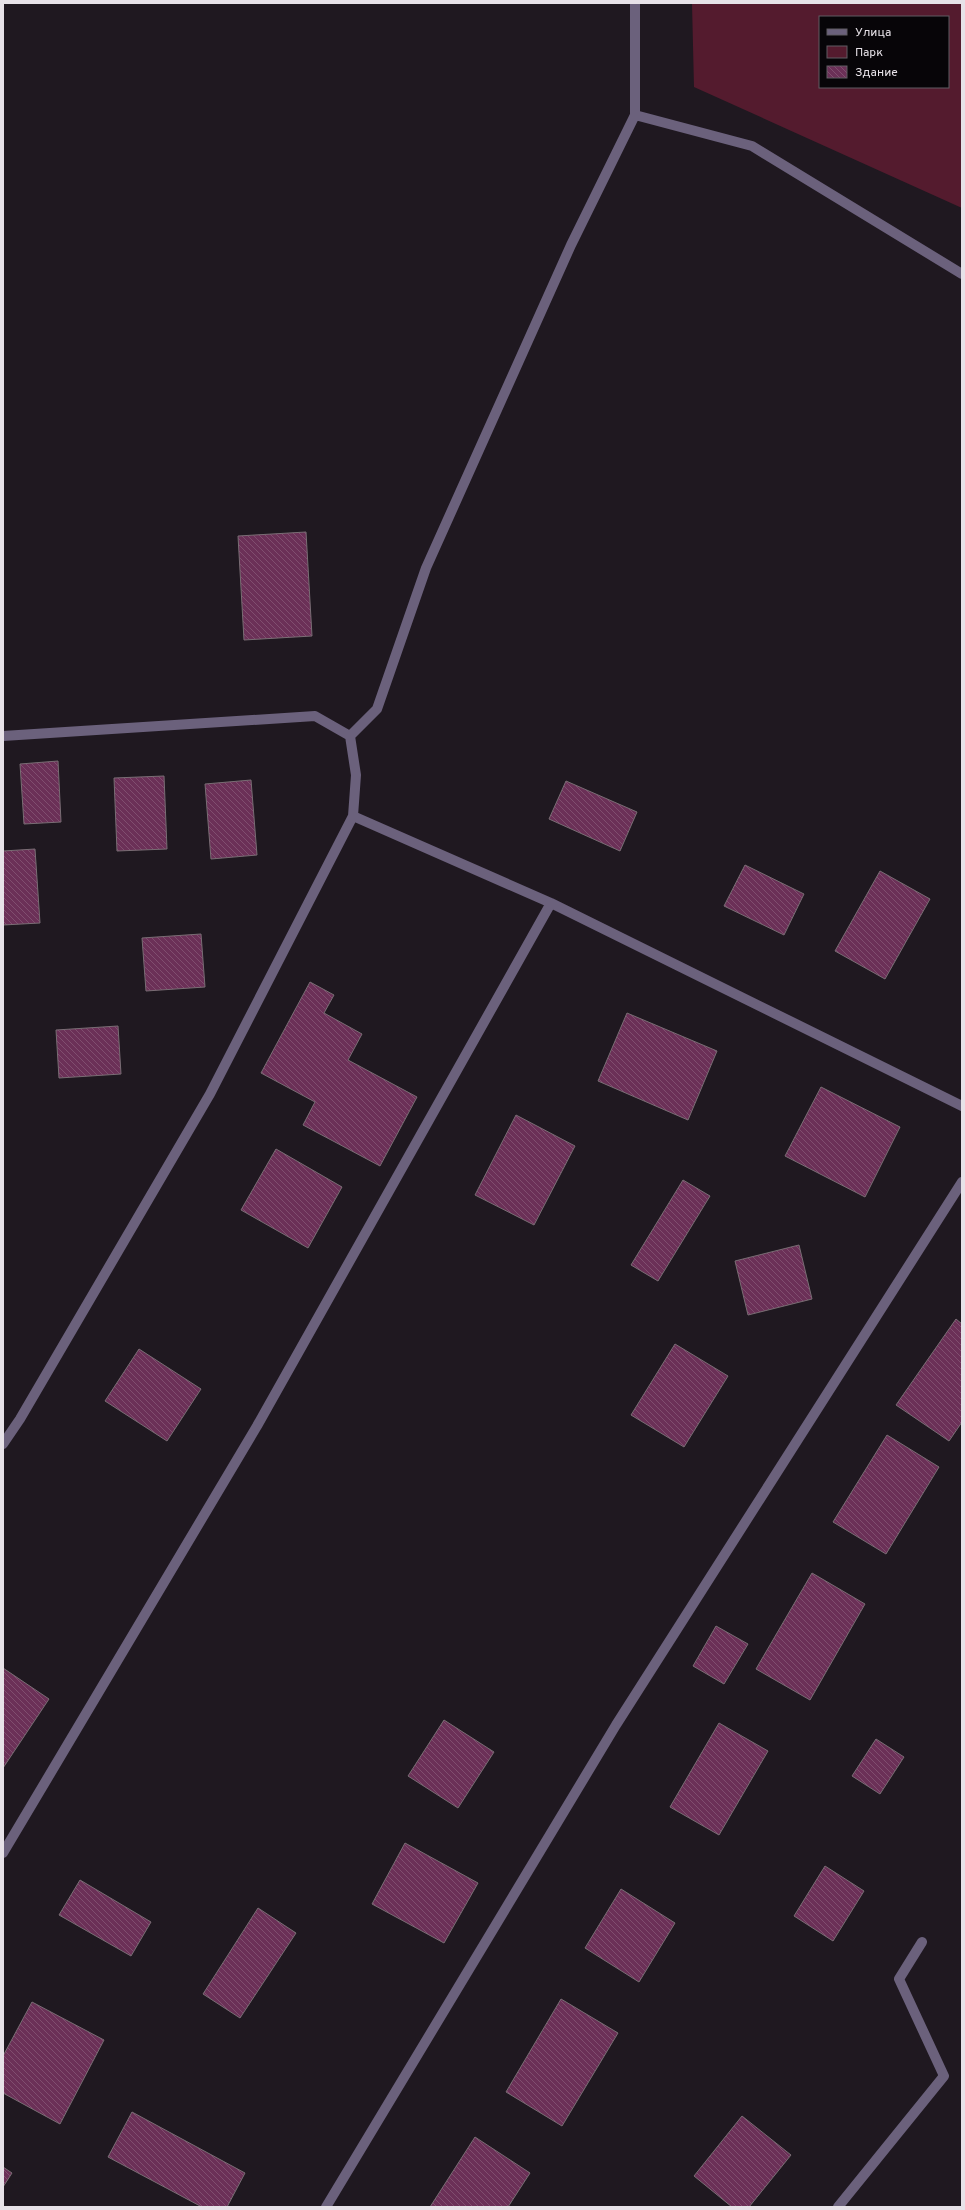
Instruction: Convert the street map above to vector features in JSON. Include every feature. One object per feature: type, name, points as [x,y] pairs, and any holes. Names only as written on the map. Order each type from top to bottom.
[{"type":"street","points":[[350,736],[377,709],[426,568],[570,245],[635,115],[635,3]]},
{"type":"street","points":[[635,115],[752,146],[962,274]]},
{"type":"street","points":[[3,736],[315,716],[350,736]]},
{"type":"street","points":[[3,1444],[24,1412],[210,1094],[353,816],[356,775],[350,736]]},
{"type":"street","points":[[353,816],[551,903],[962,1106]]},
{"type":"street","points":[[3,1853],[256,1426],[551,903]]},
{"type":"street","points":[[326,2207],[616,1725],[962,1182]]},
{"type":"street","points":[[838,2207],[944,2076],[899,1979],[922,1942]]},
{"type":"green space","points":[[692,3],[962,3],[962,208],[694,87]]},
{"type":"building","points":[[306,532],[312,636],[244,640],[238,536]]},
{"type":"building","points":[[58,761],[61,822],[24,824],[20,764]]},
{"type":"building","points":[[164,776],[167,849],[117,851],[114,778]]},
{"type":"building","points":[[251,780],[257,855],[211,859],[205,784]]},
{"type":"building","points":[[566,781],[637,812],[620,851],[549,819]]},
{"type":"building","points":[[35,849],[40,923],[3,925],[3,851]]},
{"type":"building","points":[[745,865],[804,894],[784,935],[724,906]]},
{"type":"building","points":[[880,871],[930,899],[885,979],[835,951]]},
{"type":"building","points":[[201,934],[205,987],[146,991],[142,938]]},
{"type":"building","points":[[310,982],[334,995],[324,1013],[362,1034],[348,1060],[417,1097],[380,1166],[303,1125],[315,1102],[261,1073]]},
{"type":"building","points":[[627,1013],[717,1051],[688,1120],[598,1081]]},
{"type":"building","points":[[118,1026],[121,1074],[59,1078],[56,1030]]},
{"type":"building","points":[[821,1087],[900,1127],[865,1197],[785,1156]]},
{"type":"building","points":[[516,1115],[575,1146],[534,1225],[475,1195]]},
{"type":"building","points":[[276,1149],[342,1187],[308,1248],[241,1210]]},
{"type":"building","points":[[683,1180],[710,1196],[658,1281],[631,1265]]},
{"type":"building","points":[[799,1245],[812,1299],[748,1315],[735,1261]]},
{"type":"building","points":[[956,1319],[962,1324],[962,1422],[949,1441],[896,1405]]},
{"type":"building","points":[[675,1344],[728,1376],[684,1447],[631,1415]]},
{"type":"building","points":[[139,1349],[201,1389],[167,1441],[105,1401]]},
{"type":"building","points":[[887,1435],[939,1467],[886,1554],[833,1522]]},
{"type":"building","points":[[812,1573],[865,1604],[810,1700],[756,1669]]},
{"type":"building","points":[[716,1626],[748,1644],[724,1684],[693,1666]]},
{"type":"building","points":[[3,1668],[49,1699],[3,1768]]},
{"type":"building","points":[[444,1720],[494,1752],[458,1808],[408,1776]]},
{"type":"building","points":[[719,1723],[768,1751],[719,1835],[670,1807]]},
{"type":"building","points":[[876,1739],[904,1757],[880,1794],[852,1776]]},
{"type":"building","points":[[405,1843],[478,1883],[444,1943],[372,1904]]},
{"type":"building","points":[[825,1866],[864,1891],[833,1941],[794,1916]]},
{"type":"building","points":[[80,1880],[151,1922],[131,1956],[59,1915]]},
{"type":"building","points":[[621,1889],[675,1923],[639,1982],[585,1948]]},
{"type":"building","points":[[258,1908],[296,1933],[240,2018],[203,1994]]},
{"type":"building","points":[[561,1999],[618,2033],[562,2126],[506,2092]]},
{"type":"building","points":[[32,2002],[104,2040],[60,2124],[3,2093],[3,2056]]},
{"type":"building","points":[[132,2112],[245,2173],[227,2207],[202,2207],[108,2157]]},
{"type":"building","points":[[742,2116],[791,2155],[749,2207],[732,2207],[694,2176]]},
{"type":"building","points":[[475,2137],[530,2173],[508,2207],[430,2207]]},
{"type":"building","points":[[3,2167],[12,2173],[3,2187]]}]
